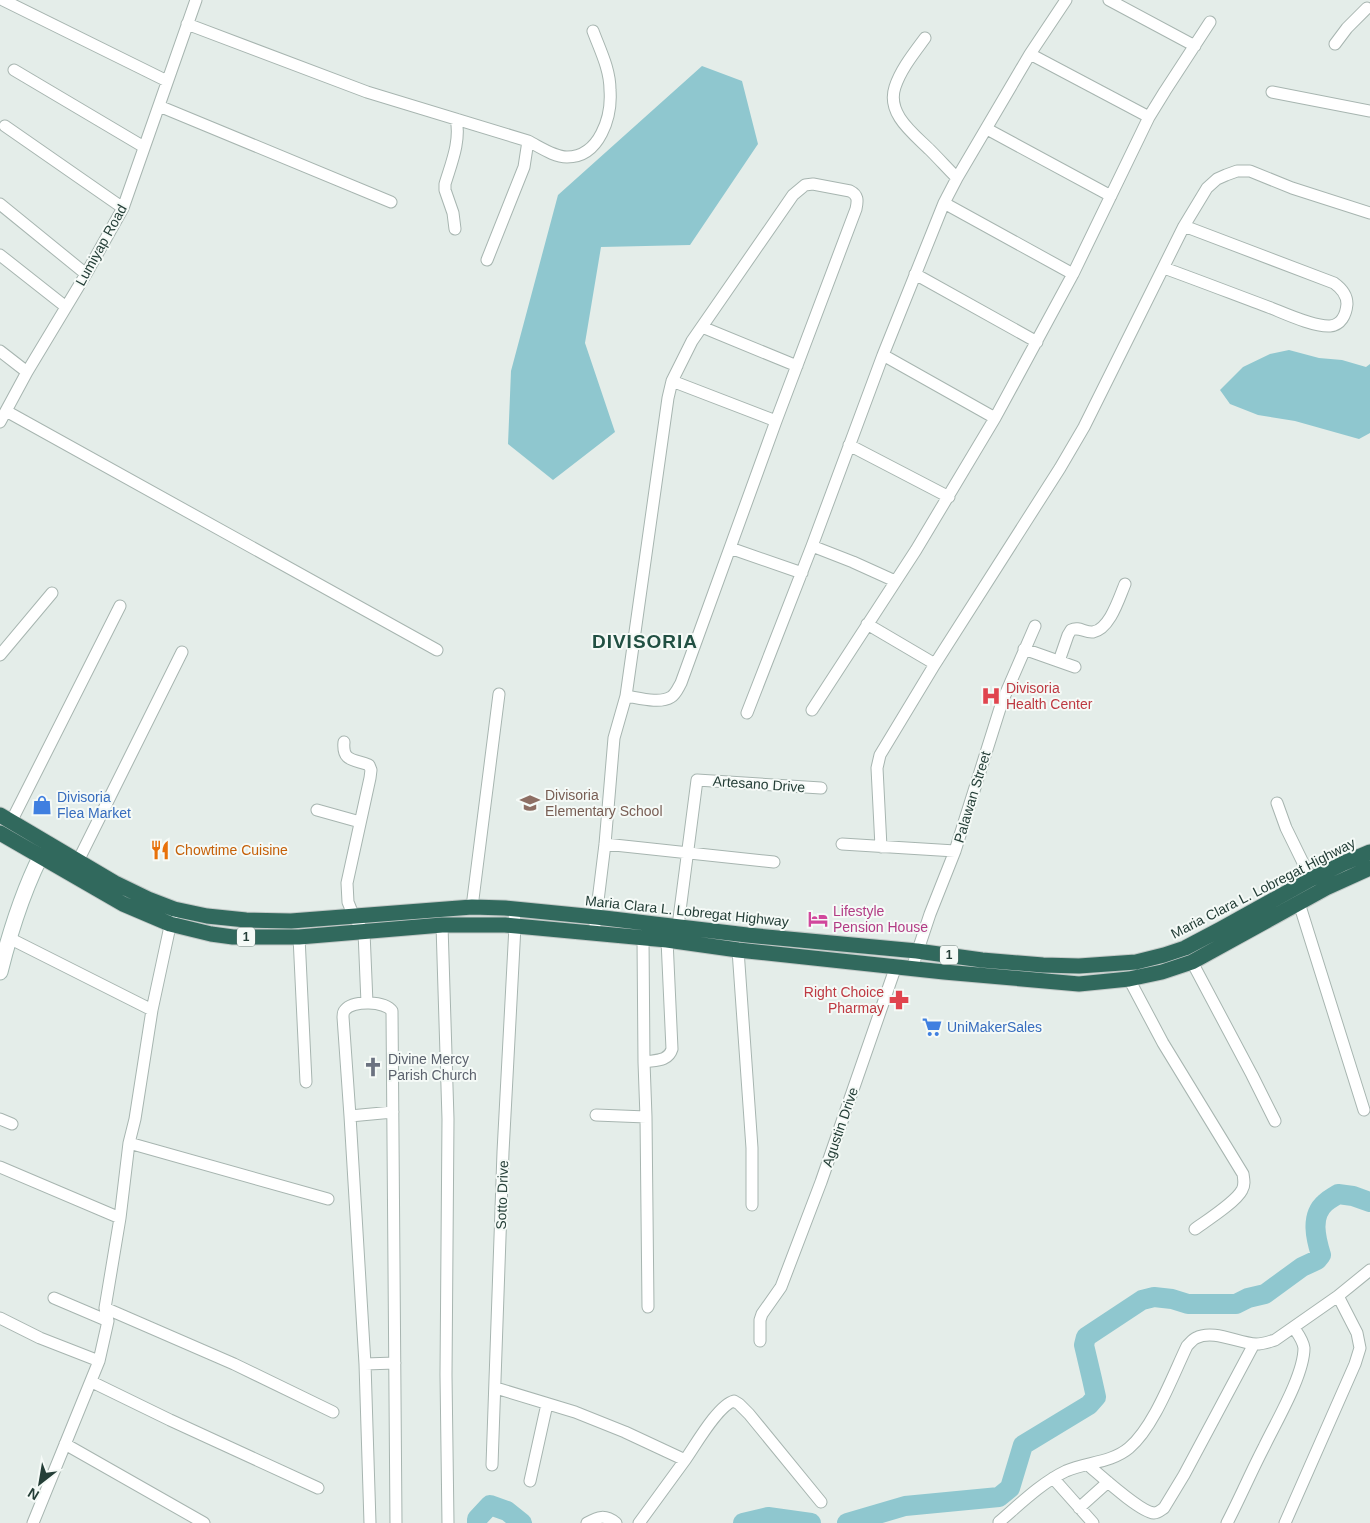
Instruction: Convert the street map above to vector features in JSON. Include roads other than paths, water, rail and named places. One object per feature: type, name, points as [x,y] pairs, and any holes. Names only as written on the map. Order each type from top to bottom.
[{"type":"highway","name":"Maria Clara L. Lobregat Highway","points":[[5,819],[115,883],[148,899],[174,909],[207,916],[246,920],[291,921],[472,907],[596,917],[747,935],[917,950],[982,960],[1079,966],[1136,962],[1185,948],[1311,879],[1344,862],[1370,852]]},
{"type":"highway","name":"Maria Clara L. Lobregat Highway","points":[[0,833],[122,904],[170,924],[233,937],[299,937],[442,925],[515,926],[668,940],[738,950],[953,973],[1079,984],[1129,979],[1162,972],[1192,962],[1326,888],[1370,868]]},
{"type":"street","points":[[3,0],[167,81]]},
{"type":"street","name":"Lumiyap Road","points":[[2,419],[27,372],[123,208],[196,0]]},
{"type":"street","points":[[746,713],[802,573],[883,355],[944,203],[1030,54],[1066,0]]},
{"type":"street","points":[[1108,0],[1195,46]]},
{"type":"street","points":[[1335,44],[1366,6]]},
{"type":"street","points":[[812,710],[949,497],[995,418],[1073,274],[1149,117],[1210,22]]},
{"type":"street","points":[[187,24],[367,92],[456,120],[509,134],[566,157],[577,156],[594,144],[602,133],[610,110],[610,88],[605,62],[593,31]]},
{"type":"street","points":[[926,38],[900,76],[895,88],[895,104],[900,118],[907,128],[957,178]]},
{"type":"street","points":[[1030,54],[1149,117]]},
{"type":"street","points":[[14,70],[144,147]]},
{"type":"street","points":[[1272,92],[1370,111]]},
{"type":"street","points":[[158,106],[391,202]]},
{"type":"street","points":[[455,229],[453,213],[445,190],[445,184],[456,146],[458,128],[456,120]]},
{"type":"street","points":[[5,126],[123,208]]},
{"type":"street","points":[[987,129],[1111,196]]},
{"type":"street","points":[[487,260],[524,167],[528,141]]},
{"type":"street","points":[[881,847],[877,768],[880,755],[935,664],[1065,460],[1084,427],[1184,226],[1207,188],[1217,180],[1237,171],[1250,171],[1292,188],[1370,213]]},
{"type":"street","points":[[594,933],[605,844],[614,738],[626,696],[668,398],[672,381],[684,354],[793,195],[805,186],[813,184],[850,191],[857,198],[856,209],[776,421],[681,683],[670,698],[662,700],[626,696]]},
{"type":"street","points":[[944,203],[1073,274]]},
{"type":"street","points":[[0,204],[86,274]]},
{"type":"street","points":[[1164,268],[1305,320],[1329,326],[1342,320],[1347,301],[1344,292],[1334,283],[1184,226]]},
{"type":"street","points":[[0,255],[66,307]]},
{"type":"street","points":[[915,274],[1037,342]]},
{"type":"street","points":[[702,327],[797,366]]},
{"type":"street","points":[[0,350],[27,372]]},
{"type":"street","points":[[883,355],[995,418]]},
{"type":"street","points":[[672,381],[776,421]]},
{"type":"street","points":[[2,419],[437,650]]},
{"type":"street","points":[[849,445],[949,497]]},
{"type":"street","points":[[812,546],[895,581]]},
{"type":"street","points":[[730,548],[802,573]]},
{"type":"street","points":[[1059,661],[1071,630],[1079,628],[1092,632],[1099,630],[1107,622],[1115,608],[1125,584]]},
{"type":"street","points":[[0,655],[52,593]]},
{"type":"street","points":[[5,819],[120,606]]},
{"type":"street","points":[[867,624],[935,664]]},
{"type":"street","name":"Palawan Street","points":[[912,968],[917,950],[955,852],[1002,702],[1035,626]]},
{"type":"street","points":[[1024,649],[1075,667]]},
{"type":"street","points":[[78,861],[182,652]]},
{"type":"street","points":[[472,907],[499,694]]},
{"type":"street","points":[[344,742],[343,750],[347,756],[352,760],[369,766],[371,770],[347,883],[348,902],[354,917],[364,932],[367,1003]]},
{"type":"street","name":"Artesano Drive","points":[[688,853],[697,780],[821,788]]},
{"type":"street","points":[[1277,803],[1286,828],[1311,879]]},
{"type":"street","points":[[317,810],[360,822]]},
{"type":"street","points":[[0,972],[8,938],[22,896],[47,844]]},
{"type":"street","points":[[605,844],[774,862]]},
{"type":"street","points":[[842,844],[955,852]]},
{"type":"street","points":[[678,926],[688,853]]},
{"type":"street","points":[[1299,903],[1364,1110]]},
{"type":"street","points":[[33,1523],[100,1361],[108,1321],[105,1308],[120,1218],[129,1143],[135,1118],[152,1010],[174,909]]},
{"type":"street","name":"Sotto Drive","points":[[492,1465],[503,1152],[515,926],[514,910]]},
{"type":"street","points":[[442,925],[448,1119],[446,1375],[448,1523]]},
{"type":"street","points":[[299,937],[306,1082]]},
{"type":"street","points":[[8,938],[152,1010]]},
{"type":"street","points":[[643,938],[648,1307]]},
{"type":"street","points":[[644,1062],[667,1058],[672,1049],[668,940]]},
{"type":"street","points":[[738,950],[751,1139],[752,1205]]},
{"type":"street","points":[[1192,962],[1275,1121]]},
{"type":"street","name":"Agustin Drive","points":[[760,1341],[760,1320],[762,1314],[781,1287],[821,1182],[896,966]]},
{"type":"street","points":[[1129,979],[1163,1043],[1244,1174],[1242,1191],[1235,1199],[1195,1229]]},
{"type":"street","points":[[370,1523],[365,1364],[342,1017],[347,1008],[367,1003],[383,1004],[392,1011],[396,1523]]},
{"type":"street","points":[[350,1116],[394,1112]]},
{"type":"street","points":[[596,1115],[646,1117]]},
{"type":"street","points":[[0,1119],[12,1124]]},
{"type":"street","points":[[129,1143],[328,1199]]},
{"type":"street","points":[[0,1167],[120,1218]]},
{"type":"street","points":[[996,1523],[1053,1478],[1066,1471],[1105,1461],[1129,1448],[1146,1430],[1187,1346],[1197,1337],[1208,1335],[1222,1336],[1254,1344],[1264,1344],[1275,1340],[1338,1296],[1370,1270]]},
{"type":"street","points":[[1285,1523],[1355,1364],[1360,1348],[1357,1333],[1338,1296]]},
{"type":"street","points":[[54,1298],[108,1321]]},
{"type":"street","points":[[105,1308],[234,1364],[333,1412]]},
{"type":"street","points":[[0,1318],[40,1338],[100,1361]]},
{"type":"street","points":[[1228,1523],[1297,1377],[1304,1346],[1294,1328]]},
{"type":"street","points":[[1088,1465],[1138,1506],[1154,1513],[1159,1512],[1164,1508],[1184,1475],[1254,1344]]},
{"type":"street","points":[[365,1364],[395,1363]]},
{"type":"street","points":[[92,1382],[318,1488]]},
{"type":"street","points":[[496,1388],[575,1412],[686,1460]]},
{"type":"street","points":[[639,1523],[686,1460],[720,1409],[734,1401],[740,1404],[749,1414],[821,1502]]},
{"type":"street","points":[[530,1481],[548,1404]]},
{"type":"street","points":[[65,1444],[204,1523]]},
{"type":"street","points":[[1053,1478],[1093,1523]]},
{"type":"street","points":[[1079,1508],[1108,1482]]},
{"type":"street","points":[[586,1523],[597,1517],[605,1516],[616,1523]]},
{"type":"water","points":[[702,66],[742,81],[758,144],[690,245],[601,247],[585,343],[615,432],[553,480],[508,444],[511,371],[558,195]]},
{"type":"water","points":[[1289,350],[1319,358],[1342,360],[1366,367],[1370,364],[1370,433],[1359,439],[1295,421],[1258,415],[1230,404],[1220,390],[1243,367],[1270,354]]},
{"type":"waterway","points":[[847,1523],[905,1506],[999,1497],[1010,1488],[1023,1445],[1089,1405],[1096,1397],[1084,1345],[1086,1337],[1142,1300],[1154,1297],[1172,1299],[1188,1304],[1236,1304],[1248,1298],[1265,1294],[1302,1267],[1317,1260],[1321,1255],[1316,1235],[1317,1214],[1320,1208],[1338,1194],[1353,1196],[1370,1202]]},
{"type":"waterway","points":[[477,1523],[477,1519],[490,1505],[507,1511],[522,1523]]},
{"type":"waterway","points":[[743,1523],[768,1517],[811,1523]]},
{"type":"place","name":"Divisoria Health Center","points":[[991,696]]},
{"type":"place","name":"Divisoria Elementary School","points":[[530,803]]},
{"type":"place","name":"Divisoria Flea Market","points":[[42,805]]},
{"type":"place","name":"Chowtime Cuisine","points":[[160,850]]},
{"type":"place","name":"Lifestyle Pension House","points":[[818,919]]},
{"type":"place","name":"Right Choice Pharmay","points":[[899,1000]]},
{"type":"place","name":"UniMakerSales","points":[[932,1027]]},
{"type":"place","name":"Divine Mercy Parish Church","points":[[373,1067]]},
{"type":"district","name":"DIVISORIA","points":[[645,641]]}]
